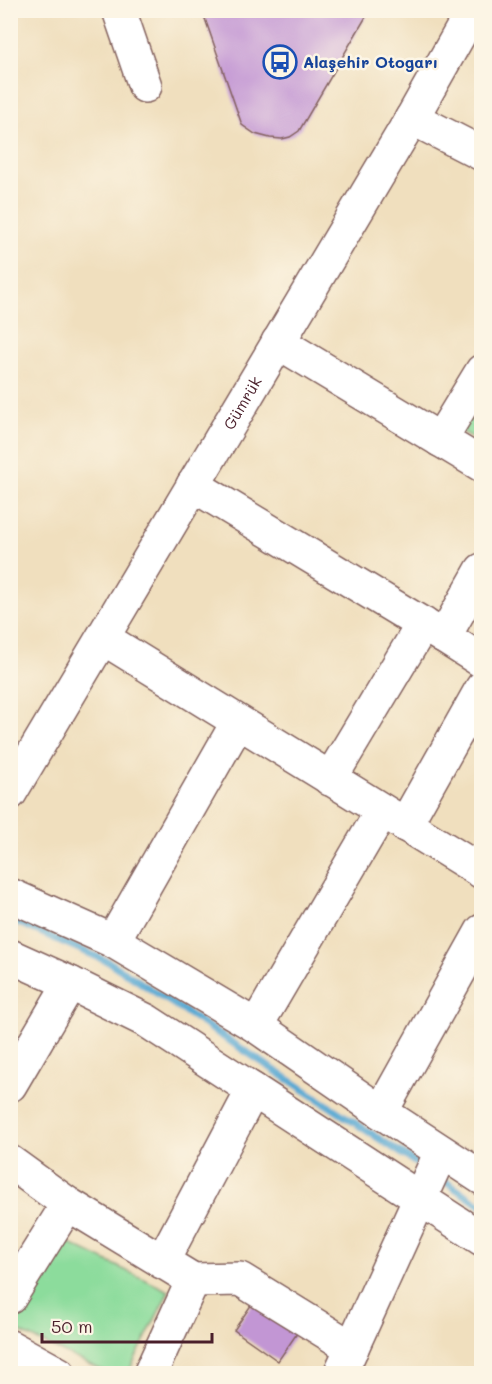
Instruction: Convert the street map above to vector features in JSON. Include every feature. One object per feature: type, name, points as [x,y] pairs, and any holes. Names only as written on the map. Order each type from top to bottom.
[{"type":"street","points":[[119,10],[145,86]]},
{"type":"street","name":"Gümrük","points":[[10,793],[412,118],[473,10]]},
{"type":"street","points":[[412,118],[482,154]]},
{"type":"street","points":[[278,342],[482,465]]},
{"type":"street","points":[[440,440],[482,371]]},
{"type":"street","points":[[193,485],[482,661]]},
{"type":"street","points":[[330,779],[433,630],[482,570]]},
{"type":"street","points":[[103,638],[482,872]]},
{"type":"street","points":[[256,1026],[482,688]]},
{"type":"street","points":[[113,941],[238,722]]},
{"type":"street","points":[[10,895],[113,941],[256,1026],[381,1112],[482,1239]]},
{"type":"street","points":[[381,1112],[482,931]]},
{"type":"street","points":[[10,956],[147,1022],[253,1090],[431,1174],[482,1178]]},
{"type":"street","points":[[10,1085],[70,983]]},
{"type":"street","points":[[162,1262],[253,1090]]},
{"type":"street","points":[[10,1162],[68,1204],[193,1280],[240,1279],[346,1361],[431,1174]]},
{"type":"street","points":[[10,1297],[68,1204]]},
{"type":"street","points":[[150,1374],[193,1280]]},
{"type":"street","points":[[10,1347],[59,1374]]},
{"type":"green space","points":[[481,386],[481,443],[458,429]]},
{"type":"green space","points":[[58,1238],[169,1291],[128,1373],[108,1373],[11,1328],[11,1321]]},
{"type":"building","name":"Alaşehir Otogarı","points":[[202,10],[370,10],[299,131],[282,139],[255,134],[242,125]]},
{"type":"building","points":[[256,1298],[300,1329],[278,1361],[234,1330]]},
{"type":"waterway","points":[[10,919],[109,962],[424,1168]]},
{"type":"waterway","points":[[438,1177],[482,1206]]},
{"type":"place","name":"Alaşehir Otogarı","points":[[280,62]]}]
